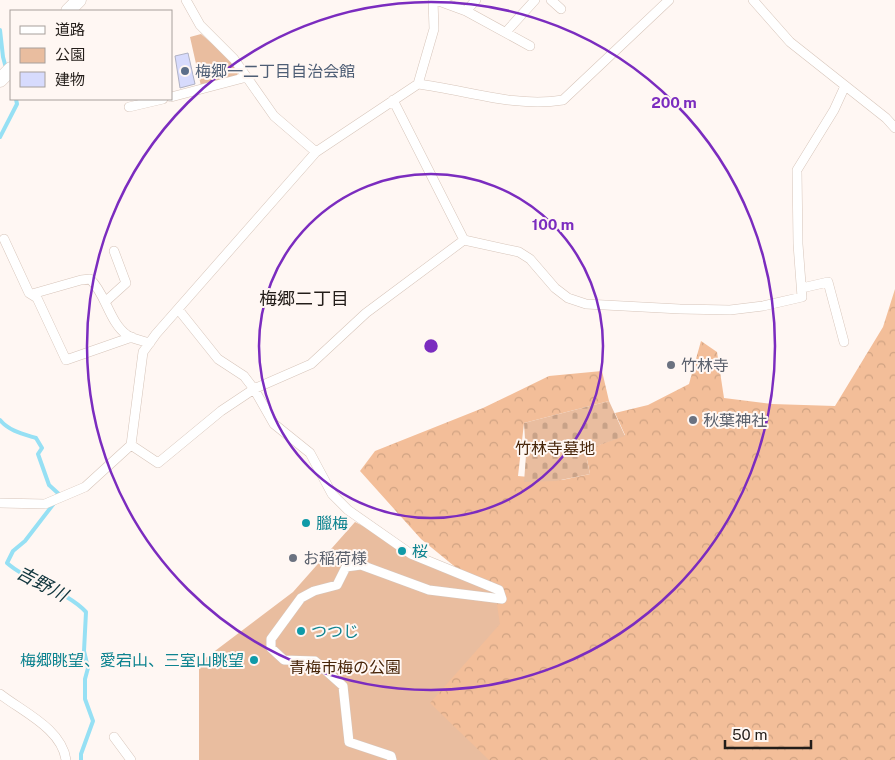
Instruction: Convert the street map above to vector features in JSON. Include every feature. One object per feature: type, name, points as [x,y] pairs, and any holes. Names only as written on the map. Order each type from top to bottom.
[{"type":"main road","points":[[69,10],[79,0]]},
{"type":"street","points":[[186,0],[200,25],[234,59],[274,116],[316,152]]},
{"type":"street","points":[[0,503],[45,504],[85,487],[131,445],[143,352],[316,152],[418,84],[434,29],[434,0],[466,11],[530,46]]},
{"type":"street","points":[[466,11],[476,0]]},
{"type":"street","points":[[506,32],[534,0]]},
{"type":"street","points":[[551,0],[561,9]]},
{"type":"street","points":[[418,84],[519,102],[549,103],[563,100],[669,0]]},
{"type":"street","points":[[753,0],[790,42],[886,118],[895,128]]},
{"type":"street","points":[[172,96],[247,77]]},
{"type":"street","points":[[131,445],[158,462],[220,411],[254,389],[311,364],[366,313],[464,240],[519,252],[530,259],[555,288],[568,298],[586,304],[680,310],[730,310],[763,306],[802,297],[798,244],[797,170],[834,110],[845,86]]},
{"type":"street","points":[[129,107],[159,100]]},
{"type":"street","points":[[393,100],[464,240]]},
{"type":"street","points":[[4,239],[29,293],[37,298],[66,360],[132,337]]},
{"type":"street","points":[[105,302],[126,283],[114,251]]},
{"type":"street","points":[[32,294],[90,279],[96,285],[116,322],[128,335],[150,343]]},
{"type":"street","points":[[802,288],[828,282],[844,342]]},
{"type":"street","points":[[178,310],[218,359],[244,376],[254,389],[274,424],[310,453],[332,494],[348,510],[411,554],[500,590],[502,599],[429,590],[361,565],[346,567],[337,586],[314,591],[301,598],[271,639],[270,648],[284,660],[315,661],[343,686],[349,742],[391,756],[392,760]]},
{"type":"street","points":[[0,694],[52,732],[60,741],[66,760]]},
{"type":"street","points":[[114,737],[130,760]]},
{"type":"green space","points":[[201,34],[227,56],[238,72],[237,77],[201,86],[190,37]]},
{"type":"green space","points":[[895,289],[895,760],[396,760],[470,579],[421,539],[360,471],[375,451],[483,408],[549,376],[602,371],[609,401],[524,423],[518,476],[562,480],[590,474],[585,450],[625,435],[615,413],[648,405],[689,384],[701,341],[717,352],[724,398],[772,404],[835,406],[883,327]]},
{"type":"green space","name":"竹林寺墓地","points":[[609,401],[625,436],[585,450],[590,474],[556,481],[524,482],[526,455],[524,423]]},
{"type":"green space","name":"青梅市梅の公園","points":[[355,522],[495,591],[500,624],[430,703],[489,760],[199,760],[199,663],[293,592]]},
{"type":"building","points":[[188,53],[195,84],[180,88],[175,56]]},
{"type":"waterway","name":"吉野川","points":[[0,30],[6,68]]},
{"type":"waterway","name":"吉野川","points":[[0,137],[17,104],[16,100]]},
{"type":"waterway","name":"吉野川","points":[[0,420],[12,429],[36,438],[42,448],[38,454],[49,485],[60,495],[59,497]]},
{"type":"waterway","name":"吉野川","points":[[55,502],[25,541],[13,551],[7,563],[16,570],[78,604],[86,612],[84,651],[88,668],[85,679],[85,699],[93,721],[81,754],[81,760]]},
{"type":"place","name":"梅郷一二丁目自治会館","points":[[185,71]]},
{"type":"place","name":"竹林寺","points":[[671,365]]},
{"type":"place","name":"秋葉神社","points":[[693,420]]},
{"type":"place","name":"臘梅","points":[[306,523]]},
{"type":"place","name":"桜","points":[[402,551]]},
{"type":"place","name":"お稲荷様","points":[[293,558]]},
{"type":"place","name":"つつじ","points":[[301,631]]},
{"type":"place","name":"梅郷眺望、愛宕山、三室山眺望","points":[[254,660]]},
{"type":"district","name":"梅郷二丁目","points":[[304,299]]}]
